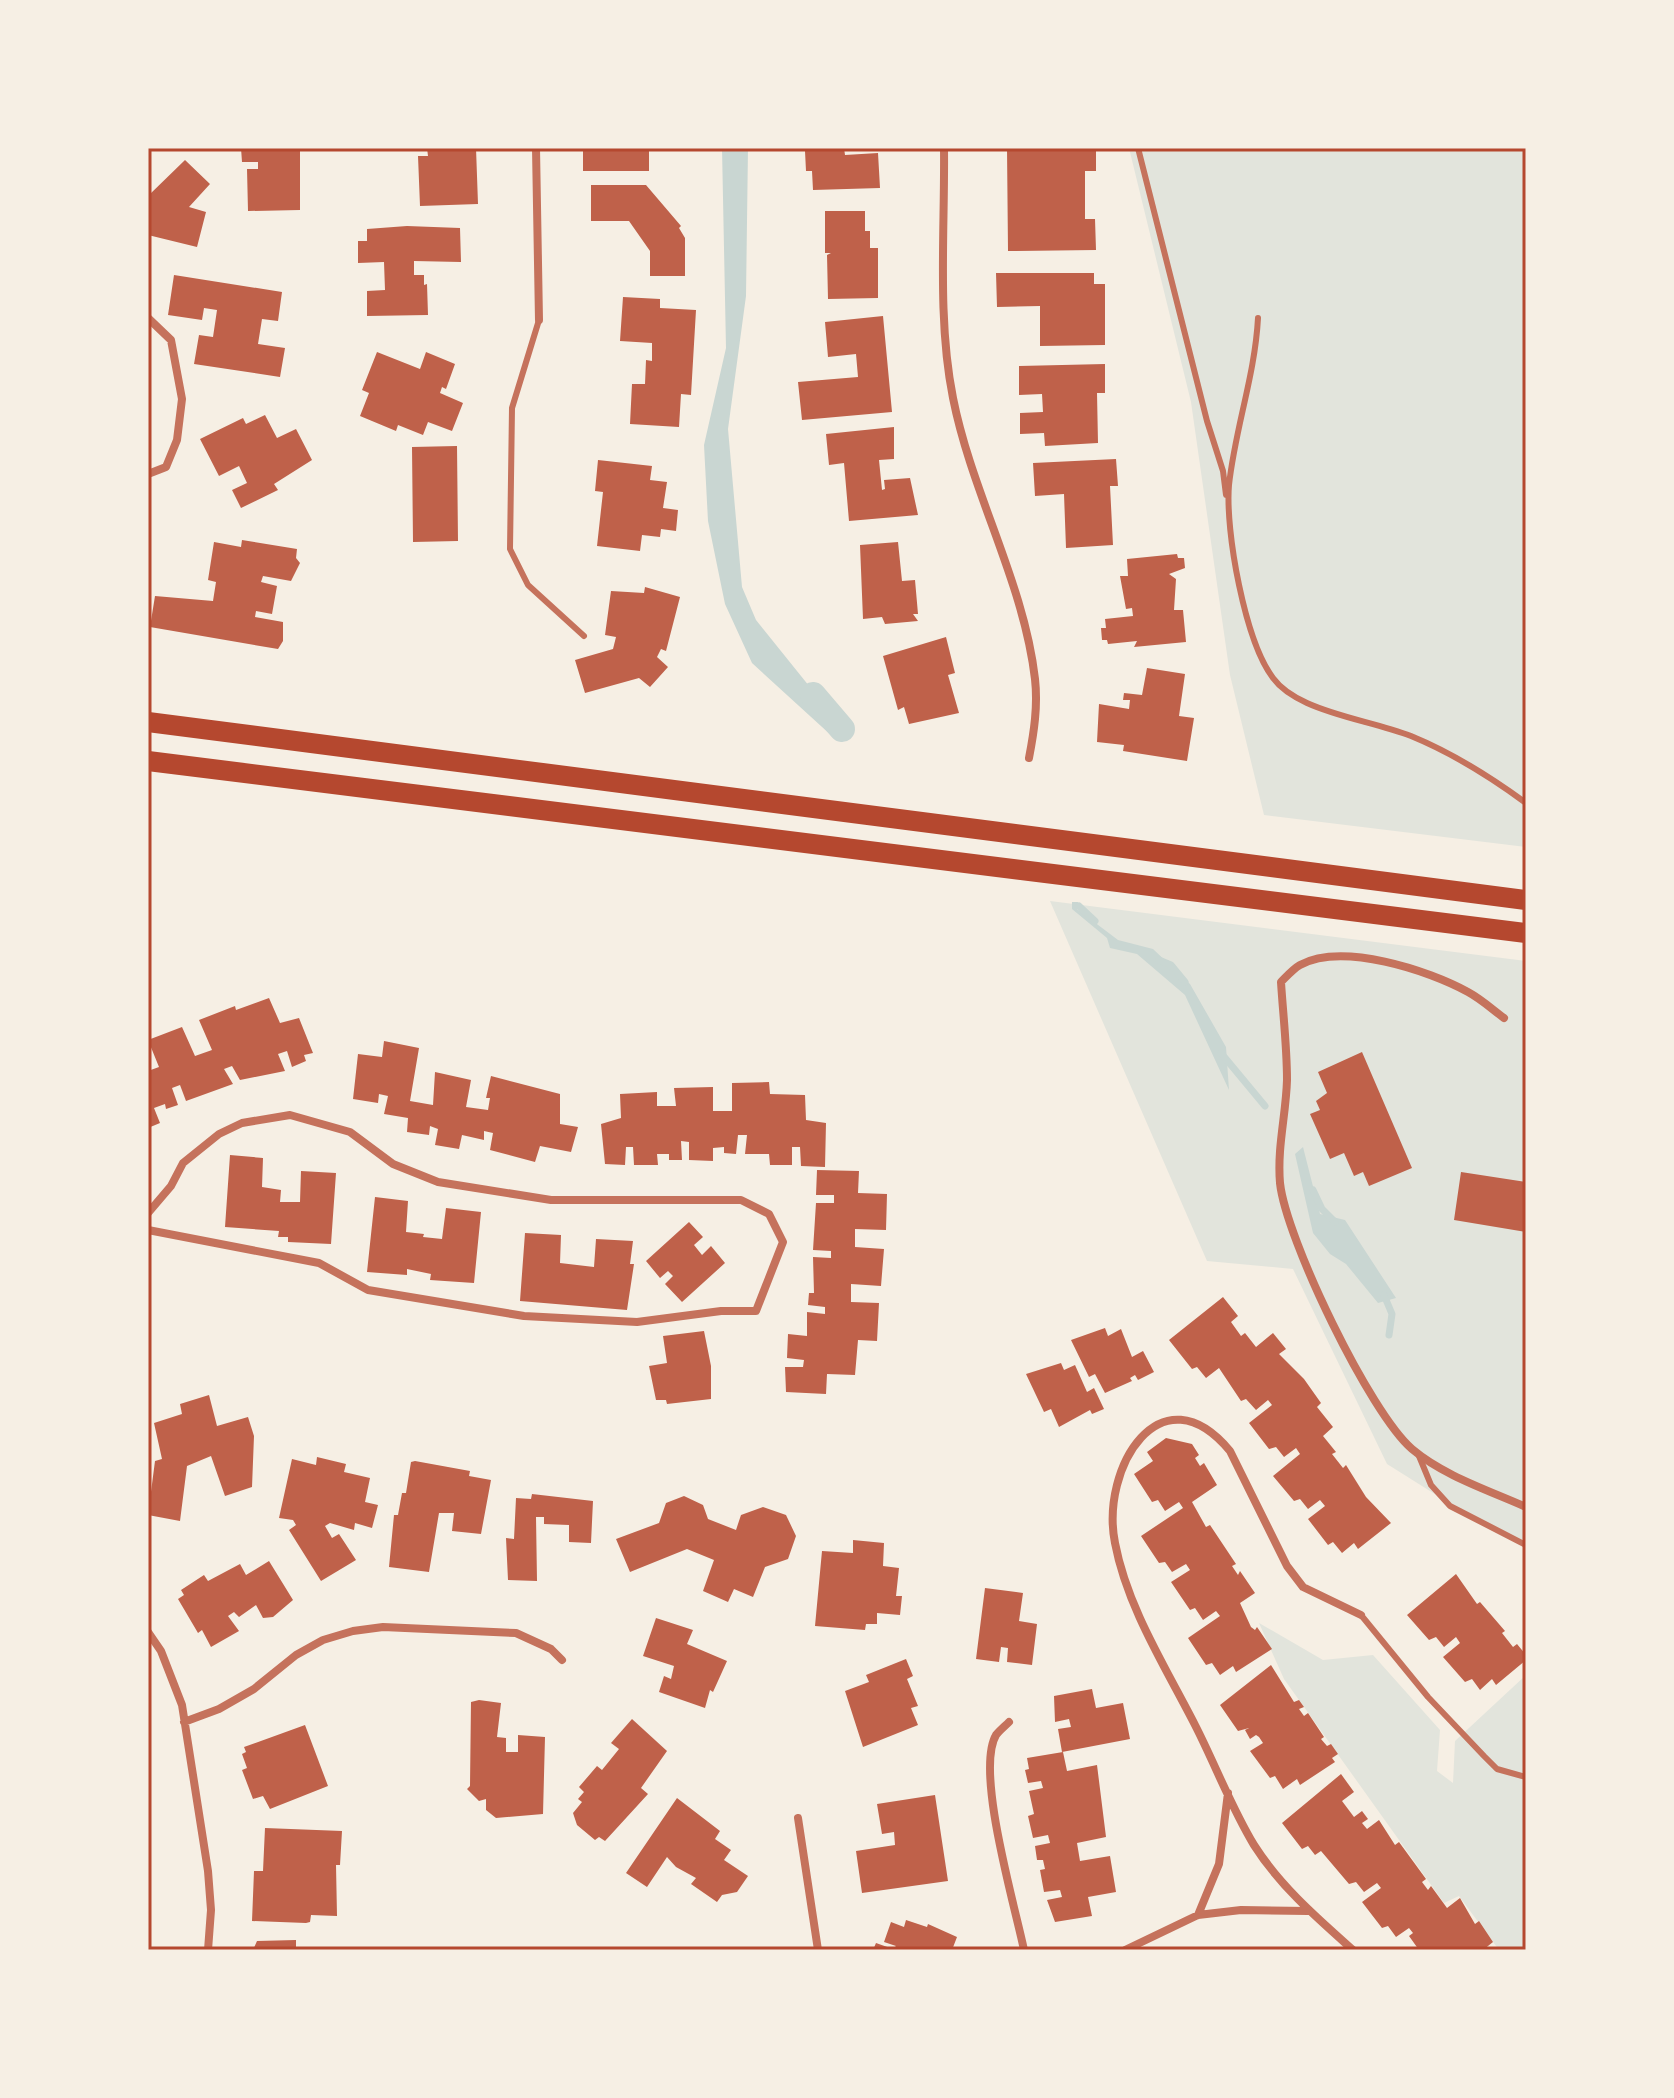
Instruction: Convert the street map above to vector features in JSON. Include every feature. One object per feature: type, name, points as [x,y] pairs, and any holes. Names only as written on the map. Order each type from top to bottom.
[{"type":"main road","points":[[148,722],[1526,900]]},
{"type":"main road","points":[[148,761],[1526,933]]},
{"type":"street","points":[[536,148],[539,320]]},
{"type":"street","points":[[944,148],[946,341],[952,396],[965,450],[1029,640],[1036,683],[1035,722],[1029,758]]},
{"type":"street","points":[[148,318],[171,340],[182,399],[177,440],[166,467],[148,474]]},
{"type":"street","points":[[1504,1018],[1470,992],[1421,971],[1343,955],[1319,958],[1297,966],[1281,982],[1287,1080],[1279,1145],[1281,1186],[1289,1220],[1330,1316],[1391,1428],[1434,1465],[1526,1507]]},
{"type":"street","points":[[148,1213],[171,1186],[183,1163],[219,1134],[242,1123],[290,1115],[350,1132],[393,1164],[438,1182],[551,1200],[741,1200],[769,1214],[783,1242],[756,1311],[602,1322],[524,1316],[368,1290],[319,1263],[148,1230]]},
{"type":"street","points":[[1353,1950],[1309,1912],[1255,1845],[1136,1607],[1114,1542],[1120,1467],[1135,1442],[1148,1430],[1166,1422],[1183,1421],[1217,1435],[1230,1451],[1287,1566],[1303,1587],[1361,1615]]},
{"type":"street","points":[[184,1722],[219,1709],[254,1689],[309,1647],[353,1631],[383,1627],[516,1633],[551,1649],[562,1660]]},
{"type":"street","points":[[148,1632],[174,1680],[184,1722],[208,1871],[211,1910],[208,1950]]},
{"type":"street","points":[[1009,1722],[996,1735],[990,1760],[990,1789],[1024,1950]]},
{"type":"street","points":[[1198,1915],[1219,1864],[1228,1791]]},
{"type":"street","points":[[798,1818],[818,1950]]},
{"type":"street","points":[[1125,1950],[1198,1915],[1241,1910],[1309,1912]]},
{"type":"lane","points":[[1138,148],[1207,421],[1223,471],[1228,515],[1254,638],[1275,680],[1309,704],[1413,737],[1526,803]]},
{"type":"lane","points":[[1228,515],[1234,451],[1255,359],[1258,318]]},
{"type":"lane","points":[[539,320],[512,408],[510,549],[528,585],[584,636]]},
{"type":"lane","points":[[1417,1453],[1431,1485],[1450,1506],[1526,1545]]},
{"type":"lane","points":[[1361,1615],[1428,1697],[1497,1769],[1526,1777]]},
{"type":"shaded area","points":[[722,148],[748,148],[746,296],[728,429],[742,587],[756,620],[834,717],[840,731],[833,737],[752,663],[725,604],[708,521],[704,445],[726,348]]},
{"type":"shaded area","points":[[1129,148],[1526,148],[1526,847],[1264,815],[1230,675],[1191,402]]},
{"type":"shaded area","points":[[1050,901],[1526,961],[1526,1542],[1465,1513],[1387,1464],[1293,1269],[1207,1261]]},
{"type":"shaded area","points":[[1072,902],[1078,902],[1077,909],[1118,940],[1153,949],[1190,984],[1226,1047],[1229,1090],[1185,995],[1137,954],[1110,948],[1107,938],[1072,909]]},
{"type":"shaded area","points":[[1303,1147],[1320,1214],[1345,1220],[1396,1298],[1378,1303],[1346,1264],[1330,1254],[1313,1233],[1295,1154]]},
{"type":"shaded area","points":[[1259,1623],[1323,1660],[1373,1655],[1440,1730],[1437,1771],[1453,1783],[1455,1741],[1526,1675],[1526,1950],[1499,1950],[1459,1896],[1444,1903],[1284,1679]]},
{"type":"building","points":[[241,148],[300,148],[300,210],[248,211],[247,169],[258,169],[258,162],[242,162]]},
{"type":"building","points":[[427,148],[476,148],[478,204],[420,206],[418,156],[428,156]]},
{"type":"building","points":[[583,148],[649,148],[649,171],[583,171]]},
{"type":"building","points":[[812,148],[844,148],[845,155],[878,153],[880,188],[813,190],[812,171],[806,171],[805,151],[813,151]]},
{"type":"building","points":[[1007,148],[1096,148],[1096,171],[1085,171],[1085,219],[1095,219],[1096,250],[1008,251]]},
{"type":"building","points":[[185,160],[210,184],[189,207],[206,212],[197,247],[148,235],[148,196]]},
{"type":"building","points":[[591,185],[646,185],[681,226],[679,228],[685,238],[685,276],[650,276],[650,251],[629,221],[591,221]]},
{"type":"building","points":[[825,211],[865,211],[865,231],[870,231],[870,248],[878,248],[878,298],[828,299],[827,255],[831,253],[825,253]]},
{"type":"building","points":[[407,226],[460,228],[461,262],[414,261],[414,275],[424,275],[424,285],[427,284],[428,315],[367,316],[367,291],[385,290],[384,262],[358,263],[358,241],[367,241],[367,229]]},
{"type":"building","points":[[996,273],[1094,273],[1094,284],[1105,284],[1105,345],[1040,346],[1040,306],[997,307]]},
{"type":"building","points":[[174,275],[282,292],[278,321],[262,319],[258,344],[285,348],[280,377],[194,364],[199,335],[213,337],[217,310],[204,308],[202,320],[168,315]]},
{"type":"building","points":[[623,297],[660,299],[660,308],[696,310],[691,395],[681,394],[679,427],[630,424],[632,384],[645,384],[646,360],[652,361],[652,343],[620,341]]},
{"type":"building","points":[[883,316],[892,412],[802,420],[798,382],[858,377],[856,354],[828,357],[825,322]]},
{"type":"building","points":[[377,352],[420,369],[426,352],[455,364],[446,389],[442,387],[440,393],[463,403],[452,431],[428,422],[423,435],[398,425],[396,431],[360,416],[369,393],[362,390]]},
{"type":"building","points":[[1105,364],[1105,393],[1097,393],[1098,443],[1045,446],[1044,433],[1020,434],[1020,413],[1043,412],[1042,394],[1019,395],[1019,366]]},
{"type":"building","points":[[265,415],[277,438],[296,429],[312,460],[274,484],[278,490],[241,508],[232,490],[247,483],[239,466],[219,476],[200,439],[243,418],[246,424]]},
{"type":"building","points":[[894,427],[894,459],[879,460],[882,490],[885,489],[884,480],[910,478],[918,515],[849,521],[844,463],[829,465],[826,434]]},
{"type":"building","points":[[457,446],[458,541],[413,542],[412,447]]},
{"type":"building","points":[[1116,459],[1118,486],[1110,486],[1113,545],[1066,548],[1064,494],[1035,496],[1033,463]]},
{"type":"building","points":[[598,460],[652,466],[650,480],[667,482],[663,508],[678,510],[676,531],[661,529],[660,537],[642,535],[640,551],[597,546],[603,492],[595,491]]},
{"type":"building","points":[[242,540],[297,549],[296,558],[300,563],[291,581],[263,576],[261,582],[277,586],[272,614],[256,611],[255,617],[283,622],[283,641],[278,649],[150,627],[155,596],[213,601],[216,582],[208,580],[214,542],[241,547]]},
{"type":"building","points":[[898,542],[902,581],[915,580],[918,614],[913,614],[918,621],[885,624],[882,617],[863,619],[860,545]]},
{"type":"building","points":[[1177,554],[1178,558],[1184,558],[1185,568],[1169,574],[1176,579],[1174,610],[1183,610],[1186,642],[1134,647],[1137,641],[1108,644],[1107,640],[1102,640],[1101,628],[1106,628],[1105,619],[1133,616],[1132,608],[1126,609],[1120,576],[1128,576],[1127,559]]},
{"type":"building","points":[[645,587],[680,597],[666,651],[661,649],[657,657],[668,667],[650,687],[639,678],[585,693],[575,660],[613,649],[616,637],[605,635],[611,591],[644,593]]},
{"type":"building","points":[[946,637],[955,673],[948,675],[959,713],[909,724],[904,707],[898,710],[883,656]]},
{"type":"building","points":[[1147,668],[1185,674],[1179,716],[1194,718],[1187,761],[1123,751],[1124,745],[1097,742],[1099,704],[1129,709],[1130,700],[1123,700],[1124,693],[1142,695]]},
{"type":"building","points":[[269,998],[280,1023],[299,1018],[313,1053],[304,1055],[306,1061],[292,1067],[287,1051],[278,1054],[285,1071],[240,1080],[232,1066],[224,1069],[233,1084],[186,1101],[180,1085],[172,1088],[178,1105],[166,1109],[165,1104],[154,1108],[160,1123],[148,1128],[148,1071],[159,1067],[148,1040],[182,1027],[195,1056],[212,1050],[199,1020],[235,1006],[236,1010]]},
{"type":"building","points":[[384,1041],[419,1048],[410,1101],[433,1105],[435,1072],[471,1080],[466,1107],[488,1110],[490,1098],[486,1098],[491,1076],[560,1094],[560,1124],[578,1127],[571,1152],[540,1146],[535,1162],[490,1150],[493,1133],[484,1131],[484,1140],[462,1135],[459,1149],[435,1145],[438,1129],[430,1126],[429,1135],[407,1132],[408,1118],[384,1114],[388,1096],[379,1094],[378,1103],[353,1099],[358,1054],[382,1057]]},
{"type":"building","points":[[1362,1052],[1412,1168],[1369,1186],[1363,1172],[1354,1176],[1344,1153],[1330,1159],[1310,1114],[1320,1110],[1316,1101],[1327,1093],[1318,1072]]},
{"type":"building","points":[[769,1082],[770,1094],[805,1095],[806,1120],[826,1123],[825,1167],[801,1166],[800,1147],[792,1147],[792,1165],[770,1165],[769,1154],[745,1154],[747,1135],[738,1135],[736,1154],[724,1153],[724,1147],[713,1148],[713,1161],[689,1160],[689,1142],[681,1141],[682,1160],[669,1160],[669,1154],[657,1154],[658,1165],[634,1165],[633,1147],[626,1147],[625,1165],[605,1164],[601,1124],[621,1118],[620,1094],[657,1092],[657,1106],[676,1106],[674,1088],[713,1087],[713,1111],[732,1111],[732,1083]]},
{"type":"building","points":[[230,1155],[263,1158],[262,1187],[281,1190],[280,1202],[300,1202],[301,1171],[336,1173],[331,1244],[288,1242],[288,1237],[278,1237],[279,1231],[225,1227]]},
{"type":"building","points":[[817,1170],[859,1171],[858,1193],[887,1194],[886,1230],[855,1229],[855,1247],[884,1249],[881,1286],[851,1284],[851,1302],[879,1303],[877,1341],[858,1340],[855,1375],[827,1374],[826,1394],[786,1392],[785,1367],[803,1367],[804,1360],[787,1358],[788,1334],[807,1336],[807,1312],[825,1314],[825,1307],[808,1305],[809,1293],[814,1293],[813,1257],[831,1258],[831,1251],[813,1250],[816,1203],[834,1203],[834,1195],[816,1195]]},
{"type":"building","points":[[1461,1172],[1526,1182],[1526,1232],[1454,1220]]},
{"type":"building","points":[[375,1197],[408,1201],[406,1232],[424,1234],[423,1237],[442,1239],[446,1208],[481,1212],[474,1283],[430,1280],[431,1274],[407,1269],[407,1275],[367,1272]]},
{"type":"building","points":[[689,1222],[703,1237],[694,1245],[702,1255],[711,1246],[725,1263],[682,1302],[665,1284],[673,1276],[668,1271],[660,1278],[646,1261]]},
{"type":"building","points":[[525,1233],[561,1235],[560,1263],[594,1267],[596,1239],[633,1241],[630,1264],[634,1264],[627,1310],[520,1301]]},
{"type":"building","points":[[1223,1297],[1238,1316],[1231,1322],[1241,1336],[1245,1333],[1256,1347],[1273,1333],[1286,1349],[1279,1354],[1304,1379],[1321,1403],[1317,1407],[1333,1427],[1323,1436],[1336,1452],[1332,1454],[1343,1468],[1346,1465],[1366,1497],[1391,1523],[1358,1549],[1354,1543],[1342,1553],[1333,1542],[1328,1545],[1308,1519],[1325,1506],[1320,1500],[1308,1509],[1300,1499],[1294,1501],[1273,1476],[1300,1454],[1296,1448],[1284,1457],[1276,1447],[1269,1449],[1249,1423],[1272,1405],[1268,1400],[1256,1410],[1246,1399],[1241,1401],[1219,1368],[1206,1378],[1197,1367],[1192,1369],[1169,1340]]},
{"type":"building","points":[[1105,1328],[1108,1336],[1121,1329],[1132,1357],[1143,1351],[1154,1372],[1138,1380],[1135,1375],[1130,1378],[1132,1381],[1105,1393],[1095,1374],[1089,1377],[1071,1340]]},
{"type":"building","points":[[704,1331],[711,1366],[711,1399],[667,1404],[666,1400],[656,1400],[649,1366],[667,1363],[663,1336]]},
{"type":"building","points":[[1061,1363],[1064,1370],[1075,1365],[1087,1392],[1094,1388],[1104,1409],[1092,1414],[1090,1410],[1059,1427],[1051,1409],[1044,1412],[1026,1374]]},
{"type":"building","points":[[209,1395],[217,1426],[248,1417],[254,1436],[252,1487],[225,1496],[211,1456],[187,1466],[180,1521],[148,1515],[155,1461],[162,1459],[154,1423],[182,1414],[180,1404]]},
{"type":"building","points":[[1166,1438],[1192,1444],[1199,1455],[1195,1458],[1200,1466],[1204,1463],[1217,1485],[1192,1502],[1206,1527],[1210,1525],[1236,1564],[1232,1566],[1238,1575],[1240,1571],[1255,1593],[1240,1603],[1251,1627],[1255,1630],[1257,1627],[1272,1649],[1236,1672],[1233,1666],[1220,1675],[1212,1663],[1206,1665],[1188,1638],[1220,1616],[1216,1611],[1203,1620],[1195,1608],[1190,1610],[1171,1582],[1190,1570],[1186,1564],[1172,1572],[1165,1562],[1159,1563],[1141,1536],[1183,1508],[1179,1502],[1165,1511],[1158,1500],[1152,1502],[1134,1474],[1153,1461],[1147,1452]]},
{"type":"building","points":[[317,1457],[346,1464],[344,1472],[370,1478],[365,1502],[378,1505],[372,1528],[355,1523],[354,1530],[330,1523],[325,1526],[332,1538],[339,1534],[356,1560],[321,1581],[289,1530],[296,1525],[293,1520],[279,1518],[292,1459],[316,1465]]},
{"type":"building","points":[[411,1462],[470,1471],[469,1476],[491,1480],[481,1534],[452,1531],[454,1513],[439,1513],[429,1572],[389,1567],[394,1515],[398,1515],[402,1493],[406,1493]]},
{"type":"building","points":[[532,1494],[593,1501],[591,1543],[569,1542],[569,1525],[544,1524],[544,1517],[536,1517],[537,1581],[508,1580],[506,1538],[514,1539],[516,1498],[531,1499]]},
{"type":"building","points":[[684,1496],[703,1505],[708,1519],[736,1530],[741,1515],[763,1507],[786,1515],[796,1536],[788,1559],[765,1567],[753,1597],[734,1589],[728,1602],[703,1591],[714,1560],[687,1549],[630,1572],[616,1539],[659,1523],[666,1503]]},
{"type":"building","points":[[853,1540],[884,1543],[883,1566],[899,1568],[896,1596],[902,1596],[900,1615],[877,1613],[877,1624],[866,1624],[865,1630],[815,1626],[822,1551],[853,1553]]},
{"type":"building","points":[[269,1561],[293,1600],[273,1617],[263,1618],[256,1605],[239,1617],[234,1612],[228,1616],[239,1631],[211,1647],[202,1630],[198,1633],[178,1599],[184,1595],[181,1590],[204,1575],[208,1581],[240,1564],[246,1575]]},
{"type":"building","points":[[1456,1574],[1477,1604],[1480,1602],[1505,1631],[1502,1633],[1513,1647],[1517,1644],[1526,1655],[1526,1660],[1496,1685],[1492,1679],[1480,1690],[1472,1679],[1465,1682],[1443,1657],[1460,1643],[1456,1637],[1444,1647],[1436,1637],[1429,1640],[1407,1615]]},
{"type":"building","points":[[985,1588],[1023,1593],[1019,1621],[1037,1624],[1032,1665],[1007,1662],[1008,1648],[1001,1647],[999,1662],[976,1659]]},
{"type":"building","points":[[656,1618],[693,1630],[687,1644],[727,1661],[713,1692],[710,1690],[705,1708],[659,1692],[664,1676],[671,1679],[674,1666],[643,1656]]},
{"type":"building","points":[[906,1659],[913,1676],[907,1679],[918,1706],[911,1708],[918,1725],[863,1747],[845,1691],[869,1682],[866,1675]]},
{"type":"building","points":[[1271,1665],[1294,1702],[1299,1700],[1304,1707],[1299,1709],[1304,1716],[1308,1713],[1324,1737],[1321,1739],[1327,1746],[1331,1744],[1338,1754],[1332,1758],[1335,1762],[1300,1785],[1297,1779],[1283,1789],[1275,1776],[1270,1778],[1250,1751],[1263,1743],[1259,1737],[1256,1735],[1250,1739],[1245,1730],[1249,1728],[1238,1731],[1220,1705]]},
{"type":"building","points":[[1092,1689],[1096,1708],[1123,1703],[1130,1739],[1062,1752],[1058,1729],[1071,1727],[1069,1719],[1055,1722],[1054,1696]]},
{"type":"building","points":[[471,1702],[501,1703],[497,1737],[506,1738],[506,1752],[518,1752],[518,1735],[545,1737],[543,1814],[496,1818],[486,1810],[486,1799],[479,1801],[467,1789],[470,1786]]},
{"type":"building","points":[[632,1719],[667,1751],[641,1788],[648,1794],[605,1841],[599,1837],[595,1840],[577,1825],[573,1813],[582,1802],[578,1799],[584,1792],[579,1787],[597,1766],[602,1770],[619,1749],[611,1743]]},
{"type":"building","points":[[305,1725],[328,1786],[270,1809],[263,1796],[253,1799],[242,1770],[247,1768],[242,1754],[246,1752],[244,1747]]},
{"type":"building","points":[[1063,1752],[1067,1771],[1097,1765],[1106,1837],[1077,1843],[1080,1861],[1110,1856],[1116,1892],[1088,1897],[1092,1916],[1055,1922],[1047,1900],[1062,1897],[1060,1890],[1044,1892],[1040,1870],[1045,1869],[1043,1860],[1037,1860],[1035,1846],[1050,1843],[1048,1835],[1033,1838],[1028,1816],[1034,1814],[1029,1791],[1043,1788],[1041,1781],[1028,1783],[1025,1770],[1029,1769],[1027,1758]]},
{"type":"building","points":[[1341,1774],[1354,1792],[1342,1801],[1354,1817],[1362,1811],[1368,1819],[1362,1823],[1367,1829],[1379,1820],[1395,1845],[1399,1842],[1426,1879],[1422,1882],[1428,1890],[1431,1886],[1447,1908],[1460,1898],[1475,1924],[1479,1921],[1493,1942],[1483,1950],[1419,1950],[1409,1936],[1413,1933],[1409,1928],[1396,1937],[1388,1926],[1382,1928],[1362,1902],[1381,1888],[1377,1883],[1364,1892],[1356,1882],[1349,1884],[1321,1851],[1315,1855],[1308,1846],[1302,1849],[1282,1823]]},
{"type":"building","points":[[935,1795],[948,1881],[862,1893],[856,1851],[895,1845],[894,1832],[882,1834],[877,1804]]},
{"type":"building","points":[[677,1798],[720,1831],[715,1839],[731,1850],[724,1860],[748,1876],[737,1892],[722,1895],[717,1902],[691,1884],[696,1878],[676,1867],[667,1857],[647,1887],[626,1873]]},
{"type":"building","points":[[265,1828],[342,1831],[340,1865],[336,1865],[337,1916],[311,1915],[310,1922],[306,1923],[252,1921],[254,1871],[263,1871]]},
{"type":"building","points":[[906,1920],[927,1927],[928,1924],[957,1937],[952,1950],[873,1950],[876,1943],[893,1949],[896,1946],[884,1942],[891,1922],[904,1927]]},
{"type":"building","points":[[296,1940],[296,1950],[253,1950],[257,1941]]},
{"type":"waterway","points":[[813,695],[842,729]]},
{"type":"waterway","points":[[1079,906],[1095,921]]},
{"type":"waterway","points":[[1159,960],[1171,965],[1185,982]]},
{"type":"waterway","points":[[1221,1053],[1265,1106]]},
{"type":"waterway","points":[[1313,1190],[1322,1209],[1335,1222]]},
{"type":"waterway","points":[[1384,1295],[1392,1314],[1389,1335]]}]
